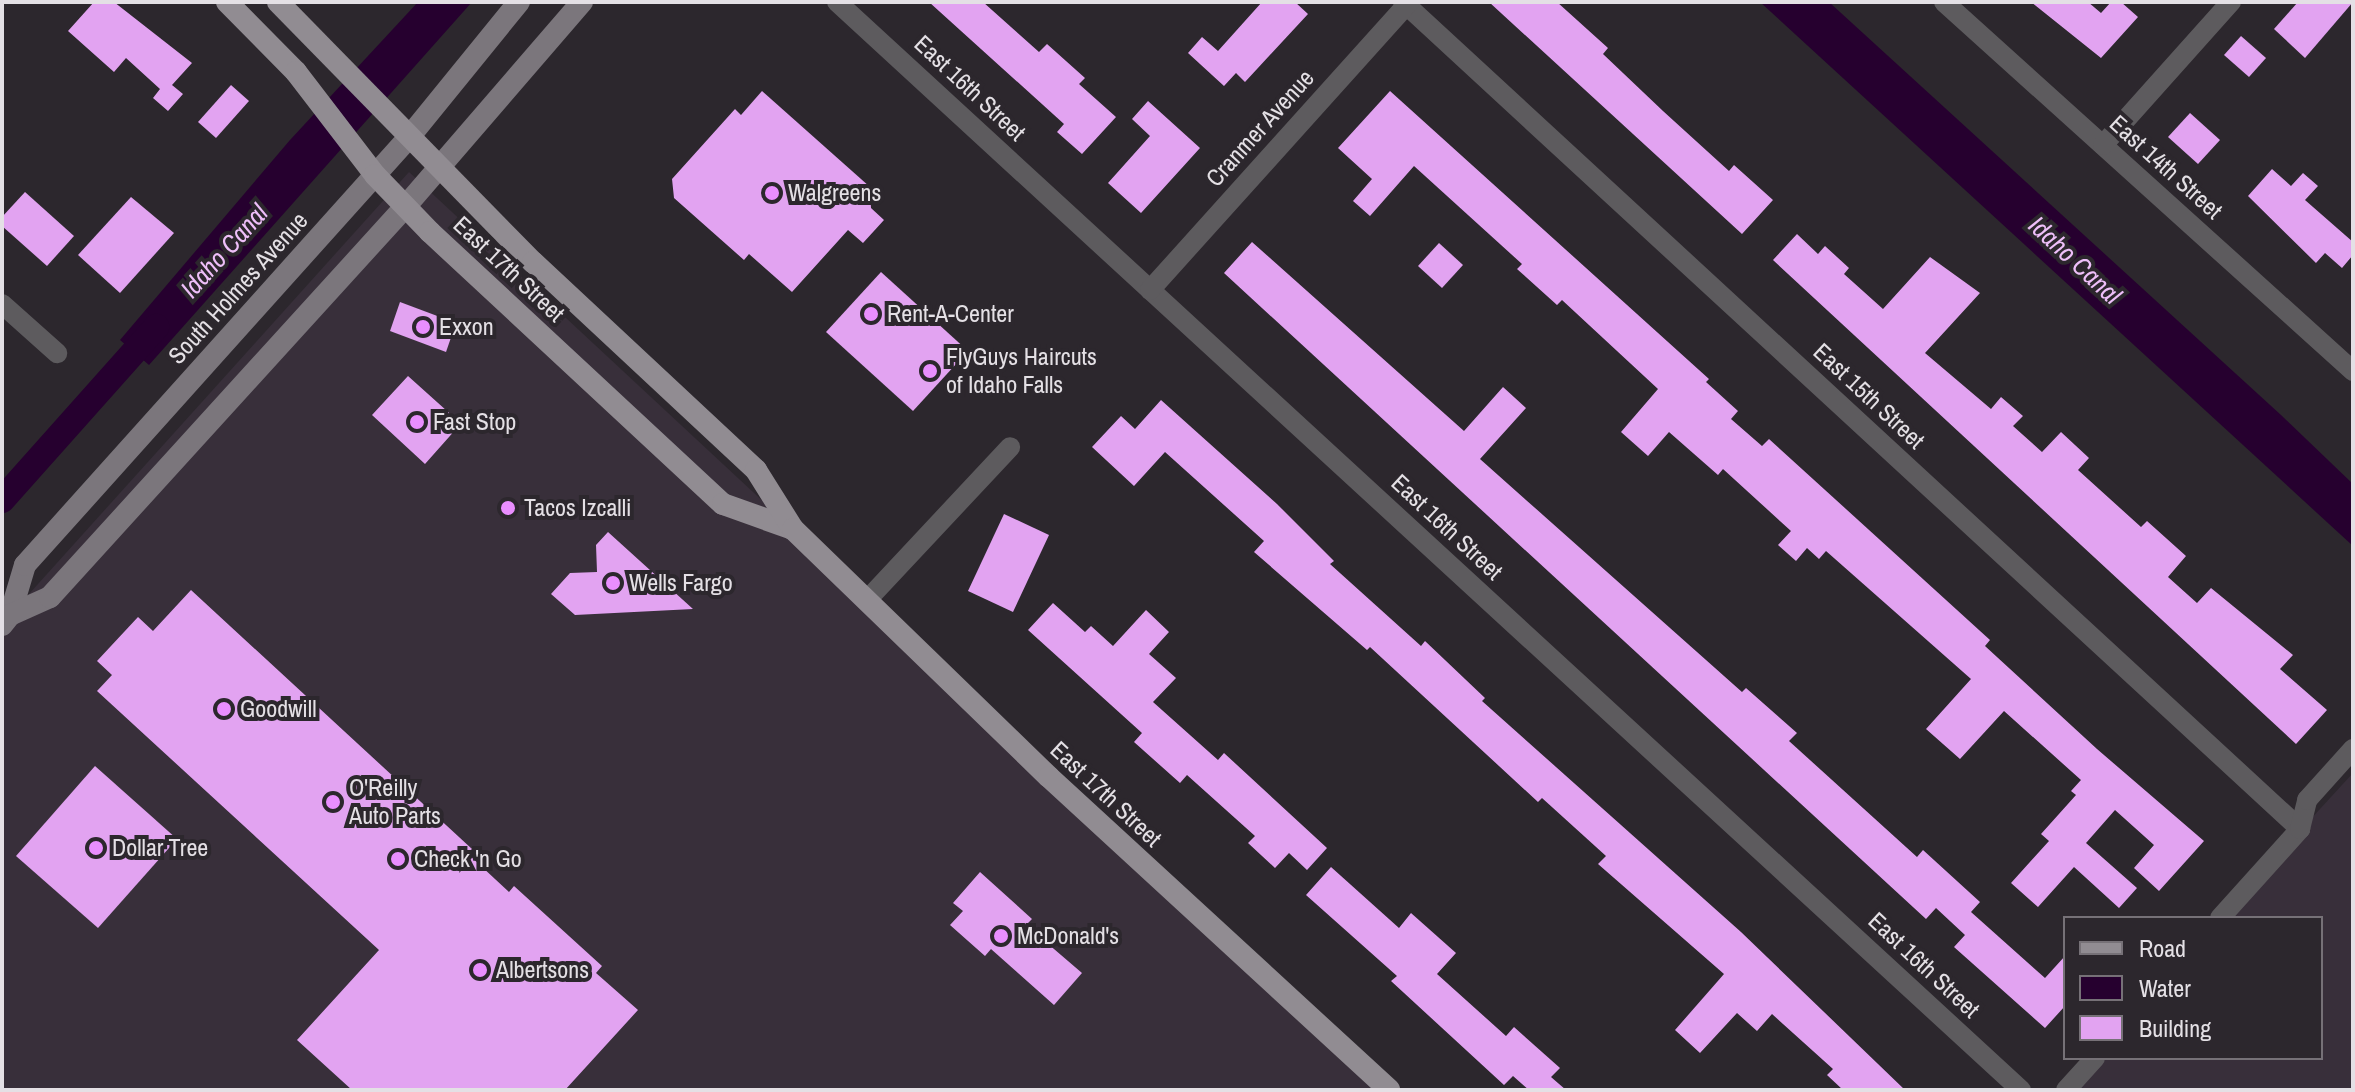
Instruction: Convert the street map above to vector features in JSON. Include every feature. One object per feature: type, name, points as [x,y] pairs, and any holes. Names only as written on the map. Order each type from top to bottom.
[{"type":"main road","name":"East 17th Street","points":[[227,2],[314,94],[375,175],[405,207],[723,504],[793,529]]},
{"type":"main road","name":"East 17th Street","points":[[278,2],[439,168],[756,470],[793,529],[994,725],[1389,1090]]},
{"type":"main road","name":"South Holmes Avenue","points":[[6,620],[25,565],[410,136],[519,2]]},
{"type":"main road","name":"South Holmes Avenue","points":[[6,620],[50,597],[405,207],[582,2]]},
{"type":"street","name":"East 16th Street","points":[[837,2],[2021,1090]]},
{"type":"street","name":"East 14th Street","points":[[1944,2],[2353,371]]},
{"type":"street","points":[[2103,145],[2231,2]]},
{"type":"street","name":"Cranmer Avenue","points":[[1150,290],[1406,3]]},
{"type":"street","name":"East 15th Street","points":[[1406,3],[2300,829]]},
{"type":"street","points":[[2,304],[57,353]]},
{"type":"street","points":[[868,599],[1010,447]]},
{"type":"street","points":[[2222,916],[2300,829],[2307,800],[2353,749]]},
{"type":"street","points":[[2066,1090],[2093,1060]]},
{"type":"shaded area","points":[[409,172],[1389,1090],[2,1090],[2,624]]},
{"type":"shaded area","points":[[2353,773],[2353,1090],[2066,1090],[2093,1060],[2323,1060],[2323,916],[2222,916]]},
{"type":"water","name":"Idaho Canal","points":[[418,2],[472,2],[149,365],[120,340],[290,140]]},
{"type":"water","name":"Idaho Canal","points":[[1760,2],[1829,2],[2281,415],[2353,484],[2353,546]]},
{"type":"building","points":[[94,2],[114,2],[192,63],[172,85],[183,94],[168,111],[153,98],[160,89],[126,58],[114,72],[68,31]]},
{"type":"building","points":[[929,2],[983,2],[1039,52],[1047,44],[1085,78],[1079,84],[1116,117],[1082,154],[1057,132],[1064,124]]},
{"type":"building","points":[[1262,2],[1295,2],[1308,14],[1245,82],[1236,73],[1224,86],[1188,53],[1202,37],[1218,51]]},
{"type":"building","points":[[1489,2],[1557,2],[1608,48],[1603,54],[1663,111],[1729,171],[1734,165],[1773,200],[1742,234]]},
{"type":"building","points":[[2031,2],[2088,2],[2101,13],[2111,2],[2121,2],[2138,17],[2101,58]]},
{"type":"building","points":[[2298,2],[2353,2],[2305,58],[2274,29]]},
{"type":"building","points":[[2241,36],[2266,58],[2249,77],[2224,55]]},
{"type":"building","points":[[231,85],[249,101],[216,138],[198,122]]},
{"type":"building","name":"Walgreens","points":[[762,91],[870,187],[871,208],[884,220],[863,243],[848,230],[792,292],[749,254],[744,260],[674,198],[672,179],[735,109],[741,115]]},
{"type":"building","points":[[1390,91],[1709,379],[1706,382],[1738,411],[1731,419],[1762,446],[1769,439],[1990,640],[1985,646],[2097,749],[2204,841],[2159,891],[2134,868],[2154,845],[2115,810],[2086,843],[2137,888],[2119,908],[2074,867],[2038,907],[2011,883],[2049,841],[2041,834],[2076,795],[2071,791],[2081,780],[2004,711],[1960,759],[1926,729],[1971,679],[1826,551],[1819,559],[1807,548],[1796,561],[1778,545],[1791,531],[1723,469],[1718,475],[1669,432],[1648,456],[1621,432],[1658,389],[1562,300],[1557,305],[1517,269],[1522,264],[1414,166],[1370,216],[1353,201],[1372,179],[1338,148]]},
{"type":"building","points":[[1148,101],[1200,148],[1141,213],[1108,183],[1150,136],[1132,119]]},
{"type":"building","points":[[2190,113],[2220,140],[2198,164],[2168,137]]},
{"type":"building","points":[[2272,169],[2291,186],[2303,173],[2318,186],[2305,200],[2353,242],[2353,255],[2342,268],[2325,253],[2316,263],[2248,196]]},
{"type":"building","points":[[25,192],[74,236],[47,266],[2,226],[2,217]]},
{"type":"building","points":[[131,197],[174,233],[120,293],[78,255]]},
{"type":"building","points":[[1797,234],[1818,254],[1825,246],[1849,268],[1844,274],[1883,309],[1930,257],[1980,293],[1925,353],[1991,409],[2001,397],[2023,416],[2013,426],[2042,452],[2061,432],[2089,458],[2078,470],[2141,527],[2147,521],[2186,556],[2168,577],[2197,603],[2211,588],[2293,655],[2280,669],[2327,710],[2296,744],[1773,260]]},
{"type":"building","points":[[1252,242],[1464,431],[1503,387],[1526,408],[1480,459],[1742,692],[1746,688],[1797,733],[1789,741],[1917,857],[1923,850],[1980,902],[1971,912],[2045,978],[2063,958],[2063,1008],[2045,1028],[1954,947],[1965,935],[1936,908],[1926,919],[1224,273]]},
{"type":"building","points":[[1439,243],[1463,265],[1442,288],[1418,266]]},
{"type":"building","points":[[881,272],[968,351],[913,411],[826,332]]},
{"type":"building","name":"Exxon","points":[[400,302],[456,323],[446,352],[390,331]]},
{"type":"building","name":"Fast Stop","points":[[408,376],[457,420],[453,424],[457,428],[425,464],[372,415]]},
{"type":"building","points":[[1161,400],[1277,504],[1334,561],[1330,564],[1421,646],[1425,641],[1485,698],[1482,701],[1741,932],[1905,1090],[1843,1090],[1827,1075],[1833,1069],[1772,1014],[1757,1031],[1737,1013],[1700,1053],[1675,1030],[1724,974],[1598,864],[1606,856],[1542,798],[1538,802],[1370,647],[1367,650],[1254,552],[1264,541],[1165,452],[1134,486],[1092,447],[1121,416],[1135,429]]},
{"type":"building","points":[[1004,514],[1049,535],[1013,612],[968,591]]},
{"type":"building","name":"Wells Fargo","points":[[608,532],[693,609],[575,615],[551,594],[570,573],[597,572],[596,545]]},
{"type":"building","points":[[191,590],[472,849],[467,853],[509,892],[514,886],[602,966],[596,973],[638,1010],[565,1090],[352,1090],[297,1040],[379,950],[97,691],[112,675],[97,661],[138,617],[153,631]]},
{"type":"building","points":[[1053,603],[1085,632],[1091,626],[1113,646],[1146,610],[1169,632],[1149,654],[1176,678],[1153,702],[1218,760],[1224,753],[1327,848],[1307,870],[1289,853],[1275,868],[1248,843],[1255,836],[1187,775],[1180,783],[1134,742],[1142,733],[1028,630]]},
{"type":"building","name":"Dollar Tree","points":[[95,766],[177,839],[98,928],[16,856]]},
{"type":"building","points":[[1331,867],[1399,928],[1411,913],[1456,953],[1437,974],[1506,1036],[1514,1027],[1560,1068],[1551,1077],[1566,1090],[1529,1090],[1513,1076],[1504,1085],[1391,981],[1397,976],[1306,895]]},
{"type":"building","name":"McDonald's","points":[[980,872],[1032,919],[1026,925],[1082,973],[1054,1005],[991,949],[985,956],[950,925],[963,911],[953,903]]},
{"type":"waterway","name":"Idaho Canal","points":[[2,500],[156,327]]},
{"type":"place","name":"Walgreens","points":[[772,193]]},
{"type":"place","name":"Rent-A-Center","points":[[871,314]]},
{"type":"place","name":"Exxon","points":[[423,327]]},
{"type":"place","name":"FlyGuys Haircuts of Idaho Falls","points":[[930,371]]},
{"type":"place","name":"Fast Stop","points":[[417,422]]},
{"type":"place","name":"Tacos Izcalli","points":[[508,508]]},
{"type":"place","name":"Wells Fargo","points":[[613,583]]},
{"type":"place","name":"Goodwill","points":[[224,709]]},
{"type":"place","name":"O'Reilly Auto Parts","points":[[333,802]]},
{"type":"place","name":"Dollar Tree","points":[[96,848]]},
{"type":"place","name":"Check 'n Go","points":[[398,859]]},
{"type":"place","name":"McDonald's","points":[[1001,936]]},
{"type":"place","name":"Albertsons","points":[[480,970]]}]
